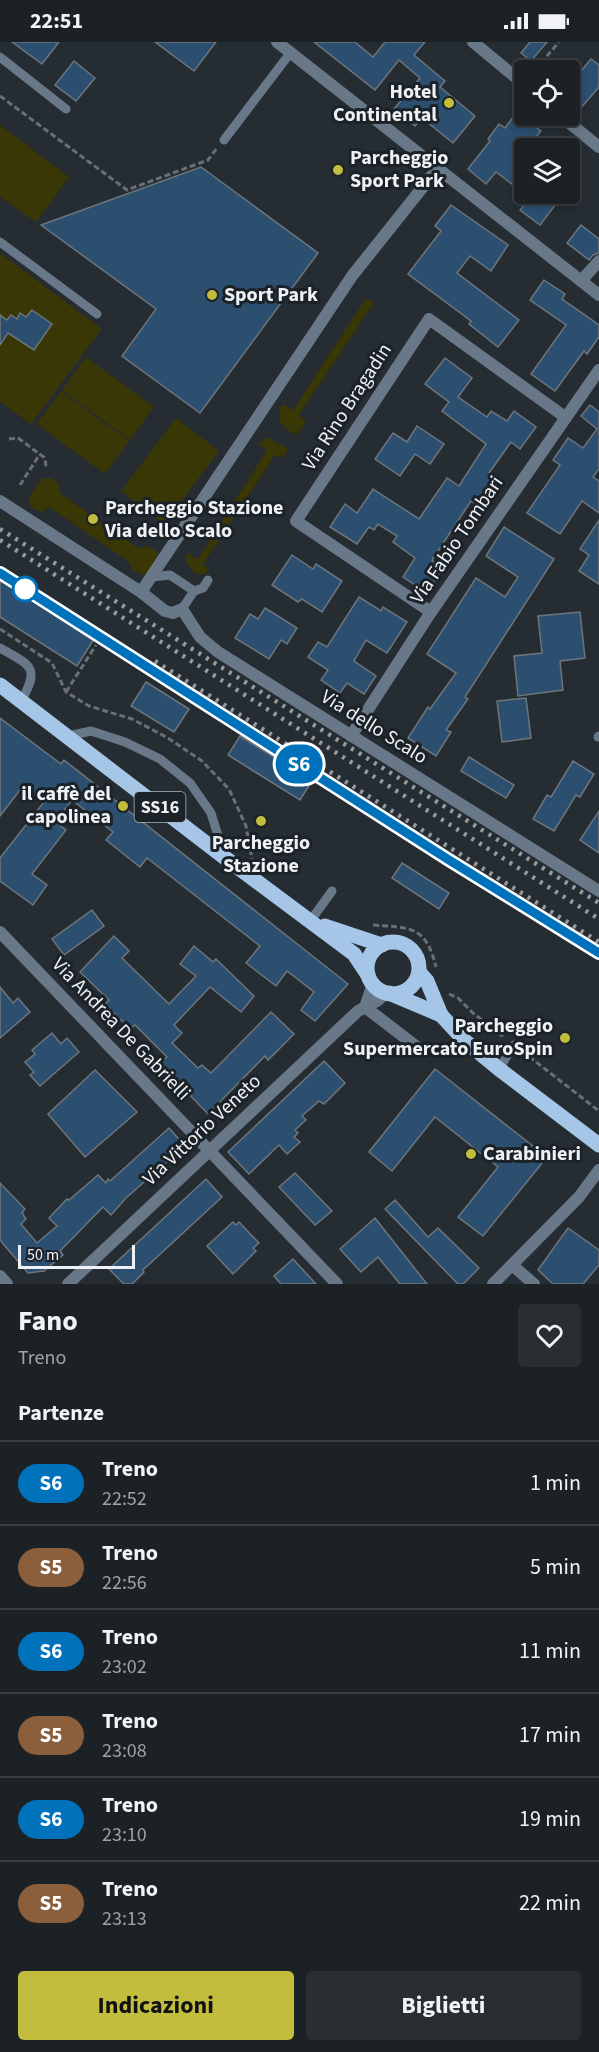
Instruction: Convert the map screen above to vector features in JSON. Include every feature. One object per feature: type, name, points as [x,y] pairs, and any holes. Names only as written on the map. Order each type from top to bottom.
[{"type":"main road","name":"SS16","points":[[8,693],[68,736],[354,954],[370,980],[388,993],[441,1015]]},
{"type":"main road","name":"SS16","points":[[311,920],[381,945],[396,942],[409,948],[417,960],[419,972],[427,981],[441,1015],[465,1041],[599,1145]]},
{"type":"main road","points":[[370,980],[368,961],[371,954],[381,945]]},
{"type":"main road","points":[[388,993],[396,993],[410,987],[419,972]]},
{"type":"street","points":[[277,42],[599,295]]},
{"type":"street","points":[[473,42],[514,76]]},
{"type":"street","points":[[573,126],[599,147]]},
{"type":"street","points":[[141,592],[352,276],[438,168]]},
{"type":"street","points":[[581,281],[599,261]]},
{"type":"street","name":"Via Rino Bragadin","points":[[431,612],[296,521],[429,319],[565,417]]},
{"type":"street","name":"Via Fabio Tombari","points":[[351,736],[431,612],[599,370]]},
{"type":"street","points":[[0,501],[141,592],[165,611],[173,613],[182,609]]},
{"type":"street","name":"Via dello Scalo","points":[[182,609],[200,637],[218,652],[599,891]]},
{"type":"street","name":"Via Andrea De Gabrielli","points":[[0,932],[337,1284]]},
{"type":"street","name":"Via Vittorio Veneto","points":[[365,1006],[370,980]]},
{"type":"street","name":"Via Vittorio Veneto","points":[[68,1284],[349,1019],[365,1006],[388,993]]},
{"type":"street","points":[[365,1006],[417,1047]]},
{"type":"street","points":[[493,1284],[579,1197],[599,1170]]},
{"type":"street","points":[[512,1265],[534,1284]]},
{"type":"street","points":[[0,1276],[7,1284]]},
{"type":"lane","points":[[224,140],[291,52]]},
{"type":"lane","points":[[0,57],[66,109]]},
{"type":"lane","points":[[0,242],[97,314]]},
{"type":"lane","points":[[152,577],[170,575],[194,591]]},
{"type":"lane","points":[[182,609],[194,591],[203,588],[208,580]]},
{"type":"lane","points":[[0,648],[26,663],[30,669],[32,681],[8,693]]},
{"type":"lane","points":[[68,736],[91,731],[125,742],[160,759],[190,783],[211,813],[224,857]]},
{"type":"lane","points":[[311,920],[332,891]]},
{"type":"lane","points":[[499,1069],[518,1048]]},
{"type":"path","points":[[544,60],[559,42]]},
{"type":"path","points":[[0,96],[127,190],[208,160],[224,140]]},
{"type":"path","points":[[9,438],[18,438],[40,454],[45,458],[46,467]]},
{"type":"path","points":[[20,485],[40,454]]},
{"type":"path","points":[[66,692],[96,645]]},
{"type":"path","points":[[518,1048],[599,1111]]},
{"type":"shaded area","points":[[0,125],[69,177],[36,222],[0,197]]},
{"type":"shaded area","points":[[0,253],[102,329],[31,424],[0,402]]},
{"type":"shaded area","points":[[366,298],[374,303],[299,415],[306,421],[297,435],[281,423],[279,415],[282,404],[293,410]]},
{"type":"shaded area","points":[[86,357],[154,407],[130,440],[62,390]]},
{"type":"shaded area","points":[[61,391],[129,441],[105,474],[37,424]]},
{"type":"shaded area","points":[[176,418],[219,451],[164,524],[121,491]]},
{"type":"shaded area","points":[[266,437],[288,449],[282,458],[275,455],[203,564],[209,569],[204,575],[194,573],[185,560],[187,553],[198,559],[267,450],[259,444]]},
{"type":"shaded area","points":[[42,478],[51,478],[59,483],[60,493],[138,548],[146,546],[158,552],[159,560],[151,572],[143,575],[133,570],[128,561],[49,507],[43,512],[35,510],[29,504],[29,497]]},
{"type":"building","points":[[12,42],[59,42],[42,64]]},
{"type":"building","points":[[155,42],[216,42],[194,71]]},
{"type":"building","points":[[314,42],[355,42],[373,57],[385,42],[425,42],[414,55],[445,81],[440,87],[475,116],[453,143],[422,118],[415,126],[394,109],[420,78],[399,60],[375,90]]},
{"type":"building","points":[[530,42],[547,42],[532,60],[521,53]]},
{"type":"building","points":[[591,59],[599,65],[599,87],[580,109],[580,72]]},
{"type":"building","points":[[74,61],[95,78],[76,101],[55,85]]},
{"type":"building","points":[[514,116],[514,126],[534,126],[541,131],[535,138],[514,138],[514,186],[496,172],[486,184],[468,169],[490,141],[488,139],[499,124],[505,128]]},
{"type":"building","name":"Sport Park","points":[[201,167],[318,253],[200,413],[122,356],[156,309],[41,225]]},
{"type":"building","points":[[525,204],[556,204],[540,225],[520,210]]},
{"type":"building","points":[[451,205],[508,245],[491,271],[470,256],[457,273],[519,320],[498,347],[469,324],[471,321],[408,274],[441,231],[435,226]]},
{"type":"building","points":[[581,225],[599,239],[599,253],[593,255],[589,260],[567,243]]},
{"type":"building","points":[[544,280],[565,294],[562,299],[599,325],[599,337],[587,354],[584,351],[555,391],[531,374],[566,325],[530,300]]},
{"type":"building","points":[[32,310],[52,324],[34,350],[8,333],[0,345],[0,315],[7,320],[11,315],[17,319],[20,313],[26,317]]},
{"type":"building","points":[[445,358],[472,378],[458,397],[487,417],[491,411],[507,421],[514,411],[536,427],[520,449],[511,442],[489,473],[501,480],[482,508],[471,501],[432,560],[443,568],[427,593],[403,577],[415,558],[393,542],[397,536],[378,524],[374,530],[369,527],[357,544],[330,527],[345,504],[357,513],[373,489],[419,519],[447,478],[459,486],[486,444],[442,411],[449,402],[425,384]]},
{"type":"building","points":[[590,405],[599,412],[599,469],[593,477],[599,481],[599,513],[582,501],[560,534],[527,513],[560,465],[553,460],[568,438],[583,448],[597,429],[581,416]]},
{"type":"building","points":[[417,426],[444,444],[430,464],[415,454],[400,476],[375,459],[393,433],[407,442]]},
{"type":"building","points":[[599,520],[599,584],[579,571],[589,555],[580,549]]},
{"type":"building","points":[[504,527],[554,559],[465,697],[468,699],[446,730],[451,732],[436,756],[408,738],[428,707],[430,709],[456,673],[427,654],[476,578],[505,597],[518,577],[486,556]]},
{"type":"building","points":[[292,555],[313,569],[316,564],[342,581],[322,612],[302,599],[298,602],[272,585]]},
{"type":"building","points":[[0,579],[94,639],[77,666],[0,617]]},
{"type":"building","points":[[359,597],[381,611],[383,607],[407,622],[387,653],[366,640],[354,661],[376,676],[364,694],[347,683],[340,693],[321,680],[328,670],[308,657],[318,642],[327,647]]},
{"type":"building","points":[[265,608],[297,628],[287,644],[281,640],[269,659],[235,638],[250,614],[258,619]]},
{"type":"building","points":[[580,612],[585,658],[560,661],[563,690],[518,696],[514,656],[542,653],[538,616]]},
{"type":"building","points":[[146,682],[189,709],[174,732],[131,706]]},
{"type":"building","points":[[526,698],[531,738],[502,742],[497,701]]},
{"type":"building","points":[[0,718],[61,764],[64,760],[348,984],[315,1021],[301,1010],[314,992],[287,971],[276,986],[246,963],[260,946],[147,858],[140,867],[106,840],[113,832],[72,800],[55,822],[66,830],[32,874],[47,885],[33,905],[0,881],[0,858],[44,802],[23,786],[0,816]]},
{"type":"building","points":[[240,736],[312,781],[300,800],[228,755]]},
{"type":"building","points":[[469,757],[514,785],[506,798],[461,771]]},
{"type":"building","points":[[573,761],[594,774],[580,797],[576,795],[554,831],[533,819],[547,795],[551,797]]},
{"type":"building","points":[[599,811],[599,853],[580,840]]},
{"type":"building","points":[[402,863],[449,893],[439,909],[392,878]]},
{"type":"building","points":[[92,910],[104,926],[64,955],[52,939]]},
{"type":"building","points":[[114,936],[129,951],[122,958],[169,1004],[196,976],[180,964],[194,946],[213,962],[216,959],[254,996],[241,1012],[210,987],[174,1025],[182,1033],[172,1043],[198,1068],[202,1065],[211,1073],[271,1012],[294,1034],[268,1060],[265,1056],[208,1114],[160,1064],[167,1057],[135,1025],[130,1029],[105,1004],[109,1000],[80,972]]},
{"type":"building","points":[[0,987],[13,1003],[18,998],[30,1012],[0,1038]]},
{"type":"building","points":[[52,1033],[61,1044],[67,1038],[79,1052],[40,1086],[30,1075],[34,1072],[25,1062],[35,1054],[32,1050]]},
{"type":"building","points":[[324,1061],[345,1083],[324,1104],[319,1101],[302,1116],[306,1120],[295,1130],[298,1133],[294,1137],[300,1142],[287,1154],[279,1145],[249,1174],[228,1152]]},
{"type":"building","points":[[435,1069],[547,1157],[483,1236],[458,1217],[498,1167],[435,1117],[392,1171],[369,1152]]},
{"type":"building","points":[[95,1070],[137,1112],[85,1157],[48,1114]]},
{"type":"building","points":[[169,1128],[185,1146],[126,1198],[111,1215],[103,1207],[60,1251],[63,1255],[44,1271],[28,1273],[0,1240],[0,1183],[25,1209],[22,1213],[26,1219],[21,1224],[37,1243],[57,1226],[49,1218],[67,1199],[69,1200],[98,1175],[106,1183],[108,1179],[110,1181]]},
{"type":"building","points":[[295,1173],[332,1211],[315,1225],[279,1187]]},
{"type":"building","points":[[206,1179],[222,1197],[143,1270],[144,1272],[132,1284],[124,1284],[109,1269]]},
{"type":"building","points":[[395,1200],[428,1237],[438,1228],[479,1268],[463,1284],[458,1284],[385,1209]]},
{"type":"building","points":[[375,1218],[427,1284],[400,1284],[378,1257],[361,1272],[340,1249]]},
{"type":"building","points":[[233,1222],[236,1225],[239,1222],[259,1243],[253,1248],[256,1251],[233,1274],[207,1246]]},
{"type":"building","points":[[568,1228],[599,1250],[599,1265],[583,1284],[553,1284],[538,1270]]},
{"type":"building","points":[[293,1259],[316,1284],[281,1284],[274,1276]]},
{"type":"railway","points":[[0,529],[599,903]]},
{"type":"railway","points":[[0,540],[599,919]]},
{"type":"railway","points":[[0,573],[449,860],[599,953]]},
{"type":"railway","points":[[155,661],[599,942]]},
{"type":"train","name":"S6","points":[[0,573],[449,860],[599,953]]},
{"type":"place","name":"Hotel Continental","points":[[449,103]]},
{"type":"place","name":"Parcheggio Sport Park","points":[[338,170]]},
{"type":"place","name":"Sport Park","points":[[212,295]]},
{"type":"place","name":"Parcheggio Stazione Via dello Scalo","points":[[93,519]]},
{"type":"place","name":"il caffè del capolinea","points":[[123,806]]},
{"type":"place","name":"Parcheggio Stazione","points":[[261,821]]},
{"type":"place","name":"Parcheggio Supermercato EuroSpin","points":[[565,1038]]},
{"type":"place","name":"Carabinieri","points":[[471,1154]]}]
